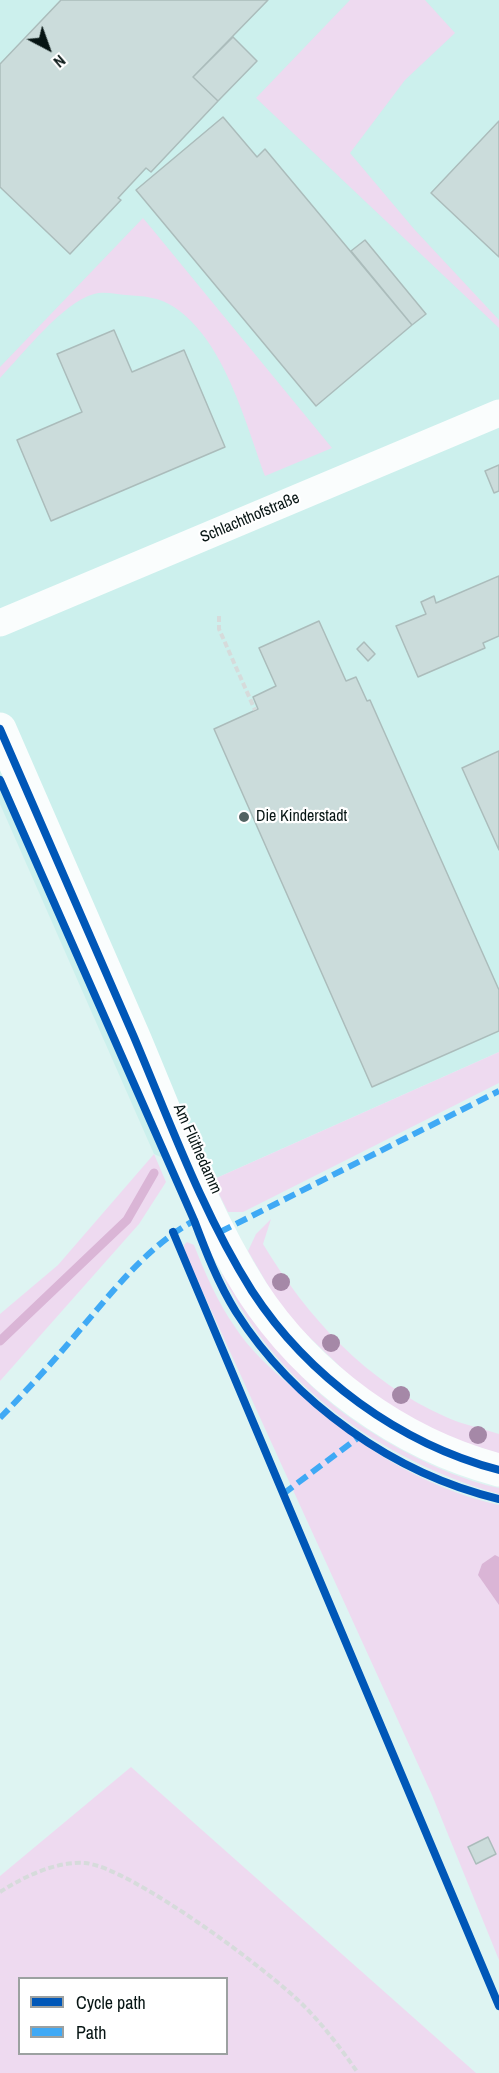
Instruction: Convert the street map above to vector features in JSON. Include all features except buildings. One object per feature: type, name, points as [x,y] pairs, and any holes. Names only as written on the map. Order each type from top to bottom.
[{"type":"main road","name":"Am Flüthedamm","points":[[0,729],[198,1185],[253,1291],[295,1345],[348,1395],[401,1431],[464,1461],[499,1470]]},
{"type":"street","name":"Schlachthofstraße","points":[[0,623],[499,413]]},
{"type":"path","points":[[219,616],[219,629],[255,710]]},
{"type":"path","points":[[0,1892],[16,1882],[53,1867],[85,1863],[119,1874],[256,1964],[304,2006],[358,2073]]},
{"type":"shaded area","points":[[0,0],[499,0],[499,1052],[212,1180],[154,1154],[0,804]]},
{"type":"shaded area","points":[[350,0],[425,0],[455,33],[405,80],[350,153],[414,229],[499,320],[499,328],[256,98]]},
{"type":"shaded area","points":[[143,218],[332,448],[265,476],[231,383],[207,340],[191,321],[174,307],[151,298],[102,293],[82,299],[56,318],[0,378],[0,367]]},
{"type":"shaded area","points":[[499,1052],[499,1083],[243,1212],[228,1212],[212,1180]]},
{"type":"shaded area","points":[[154,1154],[166,1182],[139,1224],[0,1381],[0,1314],[58,1265]]},
{"type":"shaded area","points":[[271,1219],[263,1244],[299,1297],[341,1345],[365,1366],[417,1403],[452,1420],[499,1434],[499,1454],[423,1428],[373,1398],[284,1313],[248,1251],[256,1234]]},
{"type":"shaded area","points":[[187,1242],[194,1245],[217,1297],[241,1335],[268,1365],[314,1406],[362,1443],[414,1474],[441,1487],[499,1505],[499,1960],[432,1795],[185,1253],[184,1245]]},
{"type":"shaded area","points":[[225,1273],[293,1366],[311,1386],[334,1405],[387,1442],[445,1470],[499,1488],[499,1494],[455,1479],[414,1461],[374,1439],[336,1413],[302,1384],[271,1351],[245,1314],[222,1274]]},
{"type":"shaded area","points":[[495,1555],[499,1557],[499,1605],[478,1575],[482,1564]]},
{"type":"shaded area","points":[[131,1767],[476,2073],[0,2073],[0,1876]]},
{"type":"waterway","points":[[0,1341],[127,1220],[154,1173]]},
{"type":"marked path","points":[[220,1232],[499,1091]]},
{"type":"marked path","points":[[0,1418],[147,1255],[197,1219]]},
{"type":"marked path","points":[[283,1494],[359,1437]]},
{"type":"cycle path","points":[[0,729],[202,1198],[252,1291],[300,1352],[359,1403],[392,1425],[427,1443],[499,1470]]},
{"type":"cycle path","points":[[0,780],[213,1267],[236,1312],[287,1376],[317,1405],[350,1430],[385,1453],[422,1472],[460,1488],[499,1499]]},
{"type":"cycle path","points":[[173,1232],[499,2006]]},
{"type":"place","name":"Die Kinderstadt","points":[[244,817]]}]
